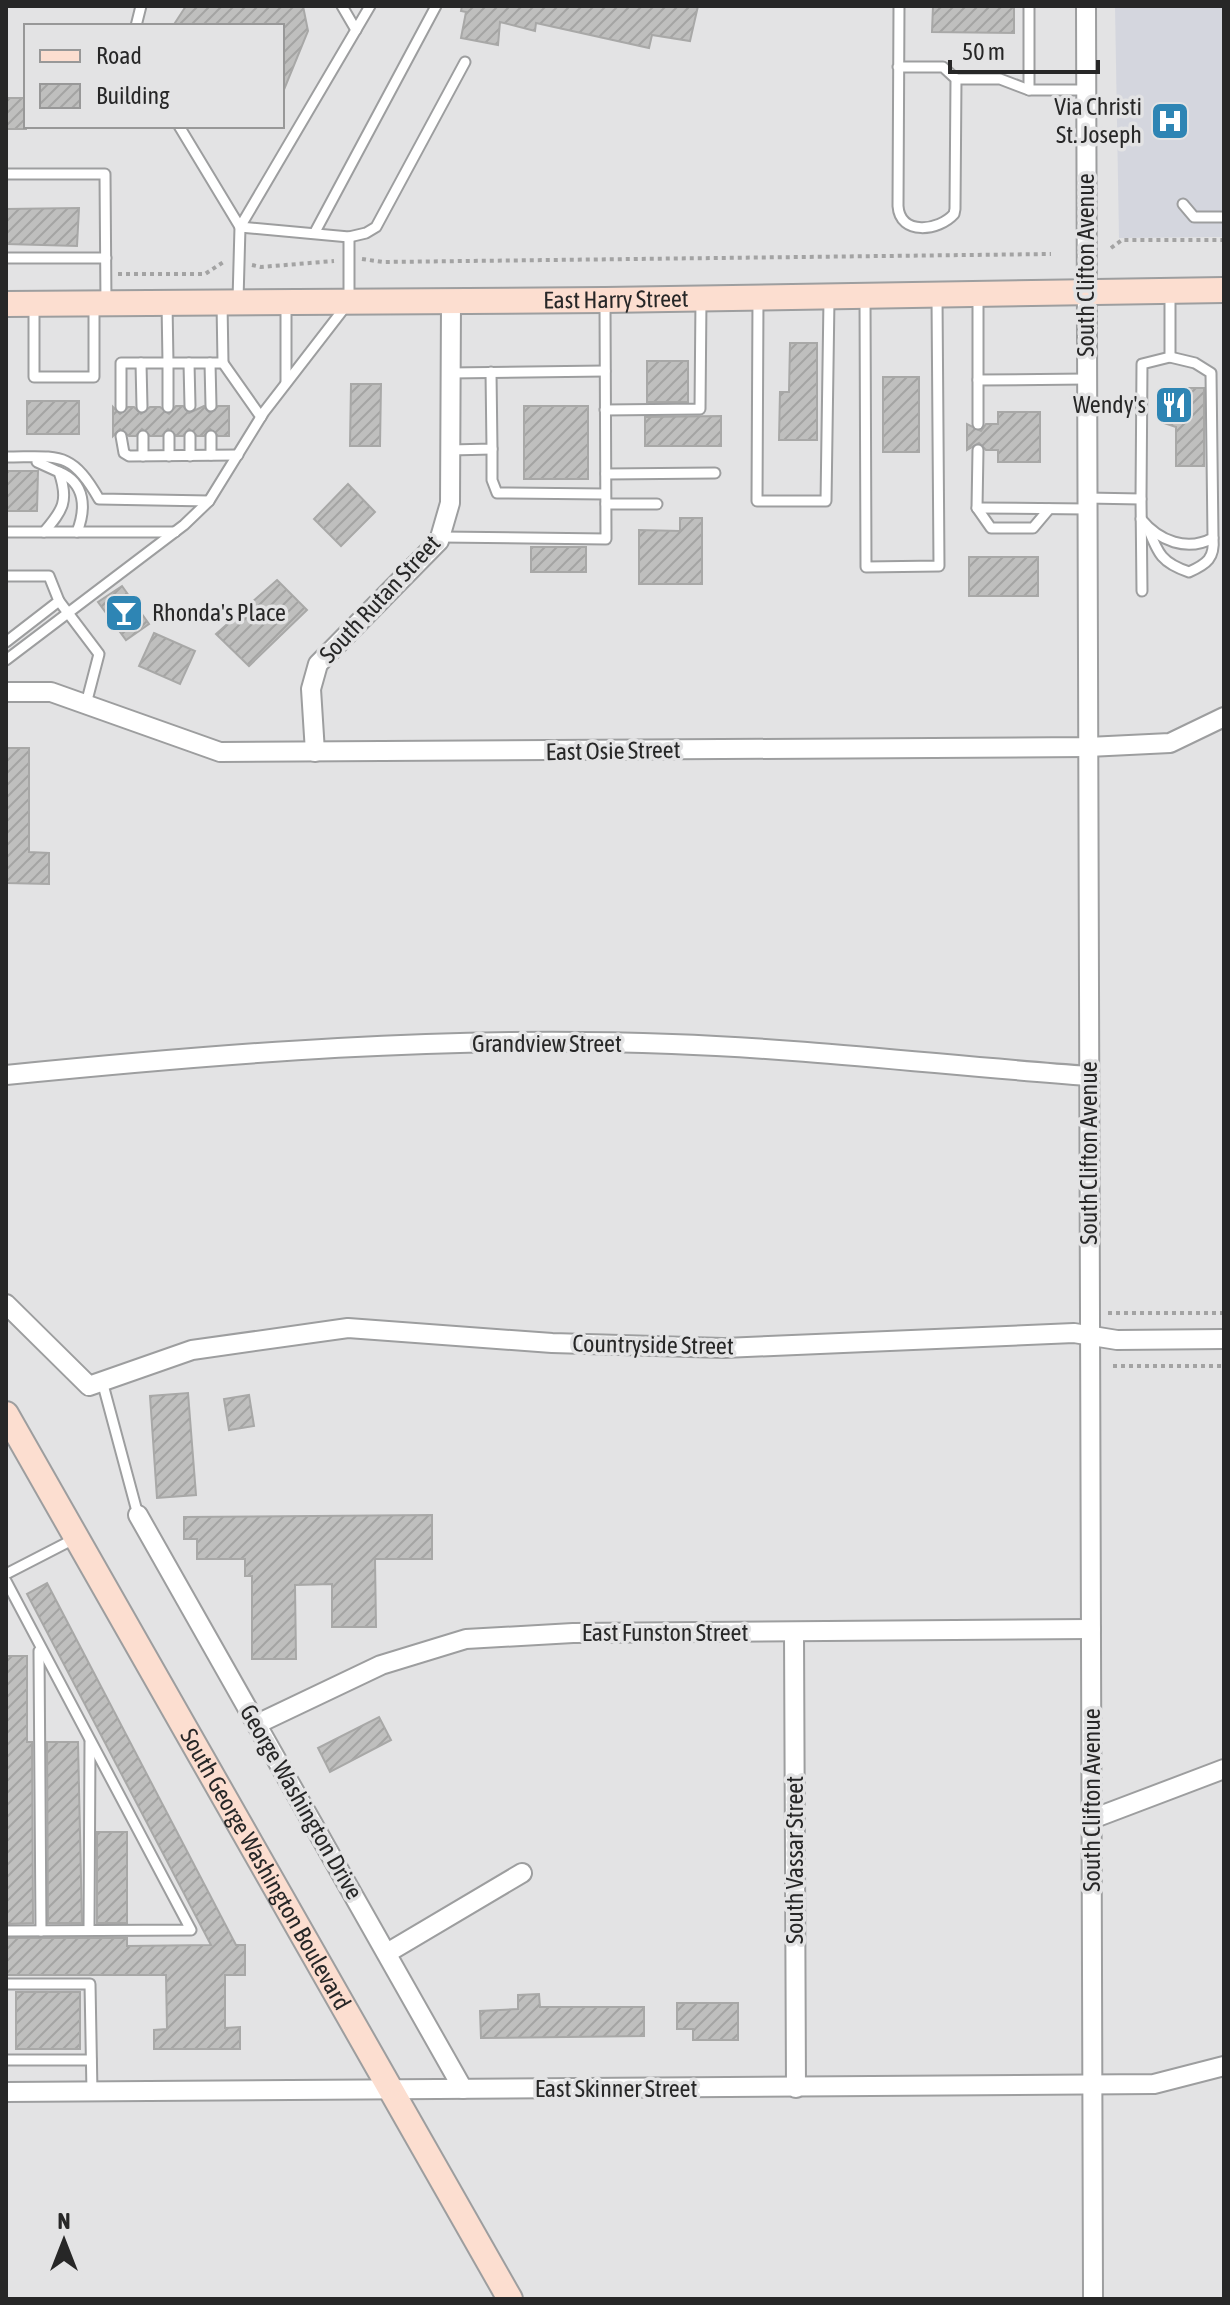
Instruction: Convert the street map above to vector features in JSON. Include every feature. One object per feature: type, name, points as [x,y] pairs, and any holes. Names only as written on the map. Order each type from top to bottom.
[{"type":"main road","name":"East Harry Street","points":[[6,304],[451,302],[1224,290]]},
{"type":"main road","name":"South George Washington Boulevard","points":[[6,1414],[13,1434],[77,1538],[510,2299]]},
{"type":"street","name":"South Clifton Avenue","points":[[1086,6],[1093,2299]]},
{"type":"street","name":"South Rutan Street","points":[[315,752],[311,689],[318,664],[441,537],[450,503],[451,302]]},
{"type":"street","name":"East Osie Street","points":[[6,692],[51,692],[220,752],[1088,747],[1170,743],[1224,717]]},
{"type":"street","name":"Grandview Street","points":[[6,1075],[196,1056],[373,1044],[672,1044],[1089,1076]]},
{"type":"street","points":[[6,1304],[96,1384]]},
{"type":"street","name":"Countryside Street","points":[[96,1384],[192,1350],[348,1328],[552,1343],[724,1348],[1074,1333],[1117,1340],[1224,1339]]},
{"type":"street","name":"George Washington Drive","points":[[138,1515],[463,2089]]},
{"type":"street","name":"East Funston Street","points":[[257,1724],[381,1665],[466,1639],[573,1633],[1091,1629]]},
{"type":"street","name":"South Vassar Street","points":[[794,1632],[796,2088]]},
{"type":"street","points":[[1092,1819],[1224,1769]]},
{"type":"street","points":[[387,1953],[522,1873]]},
{"type":"street","name":"East Skinner Street","points":[[6,2092],[1154,2084],[1224,2066]]},
{"type":"lane","points":[[342,6],[356,30]]},
{"type":"lane","points":[[261,417],[223,363],[239,260],[240,227],[370,6]]},
{"type":"lane","points":[[315,232],[436,6]]},
{"type":"lane","points":[[899,6],[898,213],[914,227],[940,226],[954,214],[956,79]]},
{"type":"lane","points":[[1029,6],[1029,90]]},
{"type":"lane","points":[[240,227],[349,237],[376,227],[465,62]]},
{"type":"lane","points":[[898,67],[943,67],[956,79],[1000,79],[1029,90],[1086,90]]},
{"type":"lane","points":[[180,128],[240,227]]},
{"type":"lane","points":[[6,174],[105,174],[106,274],[100,304],[94,377],[34,377],[34,304]]},
{"type":"lane","points":[[1183,204],[1194,217],[1224,217]]},
{"type":"lane","points":[[6,660],[175,532],[209,501],[261,417],[349,302],[349,237]]},
{"type":"lane","points":[[6,258],[106,258]]},
{"type":"lane","points":[[1170,291],[1170,357]]},
{"type":"lane","points":[[978,295],[978,424]]},
{"type":"lane","points":[[865,297],[866,567],[939,566],[937,296]]},
{"type":"lane","points":[[758,298],[757,501],[826,501],[829,297]]},
{"type":"lane","points":[[605,410],[700,409],[701,299]]},
{"type":"lane","points":[[441,537],[606,539],[605,300]]},
{"type":"lane","points":[[167,303],[168,407]]},
{"type":"lane","points":[[286,303],[286,384]]},
{"type":"lane","points":[[1142,591],[1142,364],[1170,357],[1195,363],[1211,373],[1215,552],[1206,564],[1189,572],[1169,565],[1156,549],[1148,528]]},
{"type":"lane","points":[[121,407],[121,363],[223,363]]},
{"type":"lane","points":[[141,363],[142,407]]},
{"type":"lane","points":[[189,363],[190,406]]},
{"type":"lane","points":[[210,363],[211,406]]},
{"type":"lane","points":[[450,373],[605,371]]},
{"type":"lane","points":[[491,372],[492,480],[497,493],[657,504]]},
{"type":"lane","points":[[978,380],[1087,379]]},
{"type":"lane","points":[[121,436],[124,453],[143,456],[238,455]]},
{"type":"lane","points":[[143,436],[143,456]]},
{"type":"lane","points":[[169,436],[169,456]]},
{"type":"lane","points":[[190,436],[190,456]]},
{"type":"lane","points":[[211,436],[211,455]]},
{"type":"lane","points":[[450,450],[492,449]]},
{"type":"lane","points":[[978,450],[977,508],[991,528],[1033,528],[1049,509]]},
{"type":"lane","points":[[6,457],[54,457],[69,461],[83,472],[99,499],[209,501]]},
{"type":"lane","points":[[6,457],[46,463],[80,493],[84,507],[77,532]]},
{"type":"lane","points":[[44,532],[62,508],[66,492],[59,472]]},
{"type":"lane","points":[[606,474],[715,473]]},
{"type":"lane","points":[[977,508],[1049,509],[1141,499]]},
{"type":"lane","points":[[1141,519],[1161,538],[1188,546],[1213,538]]},
{"type":"lane","points":[[6,532],[175,532]]},
{"type":"lane","points":[[6,576],[49,576],[59,601],[99,654],[86,704]]},
{"type":"lane","points":[[6,642],[59,601]]},
{"type":"lane","points":[[96,1384],[138,1515]]},
{"type":"lane","points":[[6,1574],[77,1538]]},
{"type":"lane","points":[[6,1581],[191,1930],[6,1931]]},
{"type":"lane","points":[[39,1647],[41,1931]]},
{"type":"lane","points":[[89,1930],[90,1741]]},
{"type":"lane","points":[[6,1984],[90,1984],[92,2092]]},
{"type":"lane","points":[[6,2060],[91,2060]]},
{"type":"path","points":[[1111,248],[1122,240],[1224,240]]},
{"type":"path","points":[[106,274],[205,274],[230,258],[261,267],[330,263],[349,257],[383,262],[1051,254]]},
{"type":"path","points":[[1108,1313],[1224,1313]]},
{"type":"path","points":[[1113,1366],[1224,1366]]},
{"type":"shaded area","name":"Via Christi St. Joseph","points":[[1115,6],[1224,6],[1224,237],[1119,238]]},
{"type":"building","points":[[186,6],[303,6],[308,31],[284,90],[284,24],[174,24]]},
{"type":"building","points":[[462,6],[698,6],[690,41],[652,35],[649,48],[536,23],[535,31],[500,22],[498,45],[461,38],[466,12],[461,11]]},
{"type":"building","points":[[933,6],[1014,6],[1014,33],[932,32]]},
{"type":"building","points":[[6,98],[24,98],[26,129],[6,129]]},
{"type":"building","points":[[79,208],[77,246],[7,244],[6,209]]},
{"type":"building","points":[[790,343],[817,343],[817,440],[779,440],[780,392],[789,392]]},
{"type":"building","points":[[647,361],[688,361],[688,402],[647,402]]},
{"type":"building","points":[[883,377],[919,377],[919,452],[883,452]]},
{"type":"building","points":[[351,384],[381,384],[380,446],[350,446]]},
{"type":"building","points":[[1163,388],[1204,388],[1204,466],[1176,466],[1176,427],[1164,423]]},
{"type":"building","points":[[27,401],[79,401],[79,434],[27,434]]},
{"type":"building","points":[[176,406],[183,406],[189,413],[204,406],[210,413],[218,406],[229,406],[229,436],[218,436],[210,429],[204,436],[197,436],[189,429],[183,436],[176,436],[168,429],[162,436],[150,436],[142,429],[136,436],[129,436],[120,429],[113,436],[113,407],[120,414],[128,407],[134,407],[141,414],[150,407],[160,407],[169,414]]},
{"type":"building","points":[[524,406],[588,406],[588,479],[524,479]]},
{"type":"building","points":[[998,412],[1040,412],[1040,462],[998,462],[998,450],[986,450],[979,443],[967,450],[967,424],[981,431],[986,424],[998,424]]},
{"type":"building","points":[[721,416],[721,446],[645,446],[645,417]]},
{"type":"building","points":[[6,471],[38,471],[37,511],[6,511]]},
{"type":"building","points":[[348,484],[375,512],[341,546],[314,519]]},
{"type":"building","points":[[680,518],[702,518],[702,584],[639,584],[639,530],[680,531]]},
{"type":"building","points":[[531,547],[586,547],[586,572],[531,572]]},
{"type":"building","points":[[969,557],[1038,557],[1038,596],[969,596]]},
{"type":"building","points":[[277,580],[307,610],[249,666],[216,634]]},
{"type":"building","name":"Rhonda's Place","points":[[122,586],[149,624],[126,640],[98,602]]},
{"type":"building","points":[[154,633],[195,651],[180,684],[139,666]]},
{"type":"building","points":[[6,748],[29,748],[29,852],[49,853],[49,884],[6,883]]},
{"type":"building","points":[[188,1393],[196,1495],[157,1498],[150,1396]]},
{"type":"building","points":[[249,1395],[254,1426],[229,1430],[224,1399]]},
{"type":"building","points":[[432,1515],[432,1559],[375,1559],[376,1627],[332,1627],[332,1584],[295,1585],[296,1659],[252,1659],[252,1576],[245,1576],[245,1559],[197,1559],[197,1539],[184,1539],[184,1517]]},
{"type":"building","points":[[47,1583],[236,1945],[245,1945],[245,1975],[225,1975],[225,2028],[240,2027],[240,2049],[154,2049],[154,2030],[167,2029],[166,1975],[6,1975],[6,1938],[127,1938],[127,1946],[211,1945],[27,1594]]},
{"type":"building","points":[[6,1656],[27,1656],[27,1742],[32,1742],[33,1923],[6,1924]]},
{"type":"building","points":[[379,1717],[391,1740],[330,1772],[318,1748]]},
{"type":"building","points":[[47,1742],[78,1742],[82,1923],[48,1923]]},
{"type":"building","points":[[97,1832],[127,1832],[127,1923],[97,1923]]},
{"type":"building","points":[[16,1992],[80,1992],[80,2049],[16,2049]]},
{"type":"building","points":[[539,1994],[540,2007],[644,2007],[644,2036],[481,2038],[480,2011],[518,2009],[518,1995]]},
{"type":"building","points":[[677,2003],[738,2003],[738,2040],[693,2040],[693,2029],[677,2029]]},
{"type":"place","name":"Via Christi St. Joseph","points":[[1170,121]]},
{"type":"place","name":"Wendy's","points":[[1174,405]]},
{"type":"place","name":"Rhonda's Place","points":[[124,613]]}]
